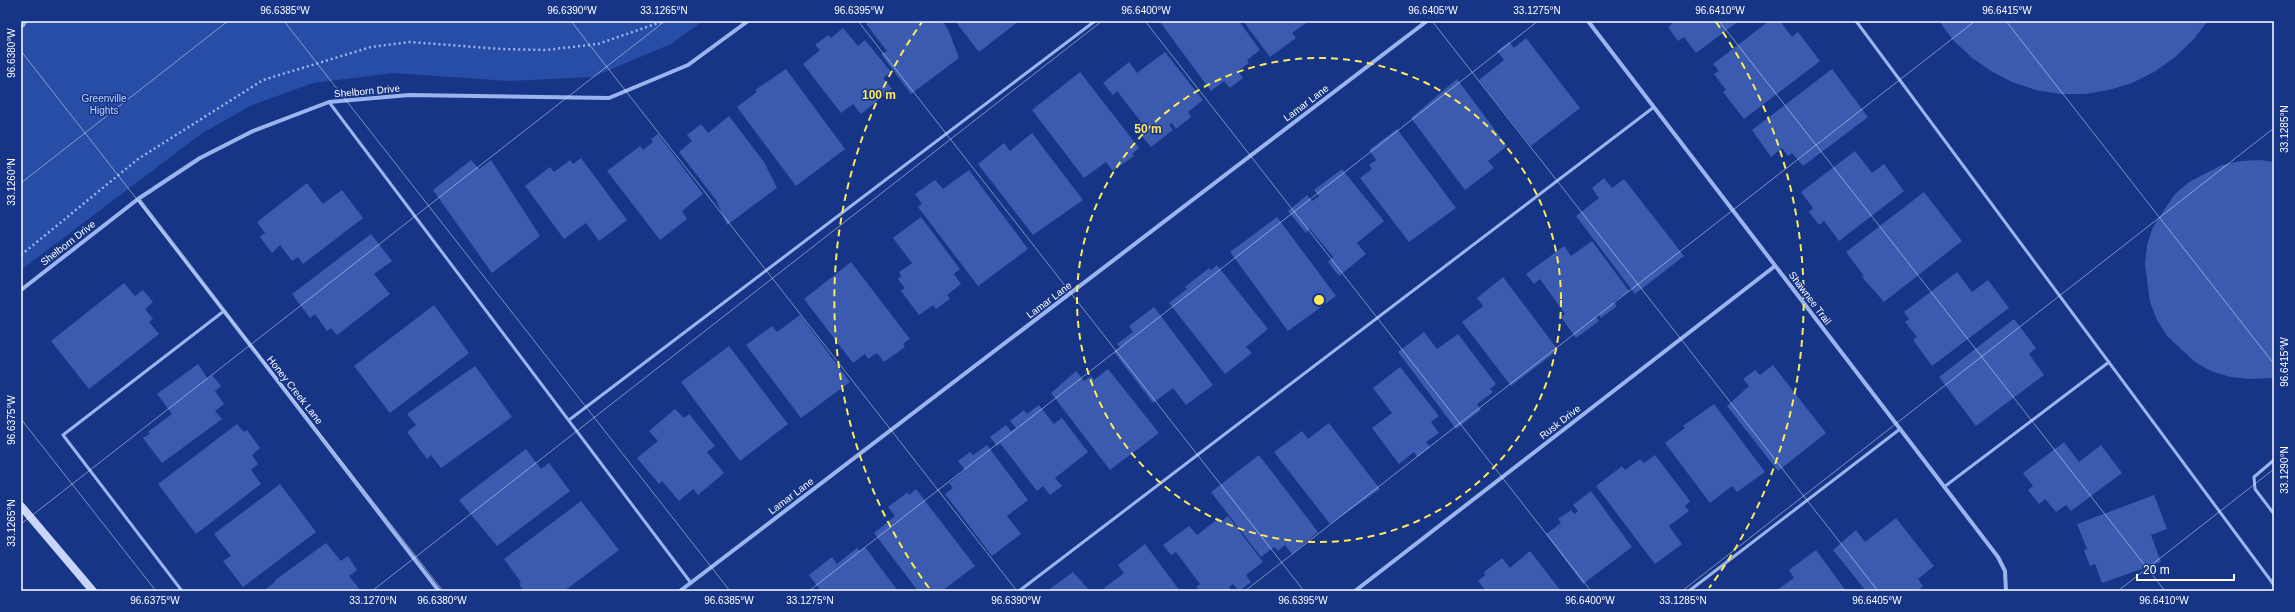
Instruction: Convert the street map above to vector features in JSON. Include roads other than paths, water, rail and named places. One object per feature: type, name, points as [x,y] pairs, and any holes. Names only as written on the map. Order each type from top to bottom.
[{"type":"main road","points":[[21,506],[93,591]]},
{"type":"street","name":"Shelborn Drive","points":[[21,290],[138,199],[200,158],[253,131],[329,102],[409,95],[609,98],[688,65],[748,21]]},
{"type":"street","name":"Lamar Lane","points":[[680,591],[1428,21]]},
{"type":"street","name":"Shawnee Trail","points":[[1588,21],[1998,557],[2005,571],[2006,591]]},
{"type":"street","name":"Honey Creek Lane","points":[[138,199],[439,591]]},
{"type":"street","name":"Rusk Drive","points":[[1355,591],[1775,266]]},
{"type":"lane","points":[[569,420],[1094,21]]},
{"type":"lane","points":[[1856,21],[2274,585]]},
{"type":"lane","points":[[329,102],[691,583]]},
{"type":"lane","points":[[1019,591],[1654,107]]},
{"type":"lane","points":[[182,591],[64,435],[224,311]]},
{"type":"lane","points":[[1944,487],[2109,362]]},
{"type":"lane","points":[[1688,591],[1900,429]]},
{"type":"lane","points":[[2274,460],[2254,477],[2255,489],[2274,514]]},
{"type":"park label","name":"Greenville Hights","points":[[104,104]]}]
